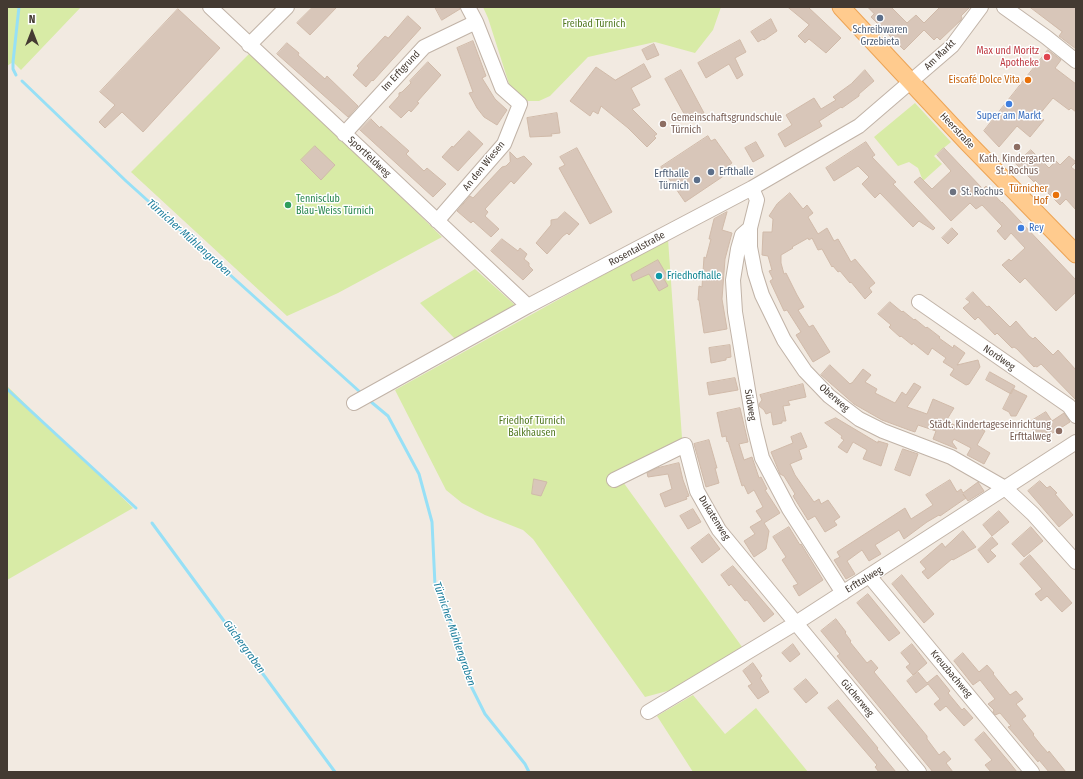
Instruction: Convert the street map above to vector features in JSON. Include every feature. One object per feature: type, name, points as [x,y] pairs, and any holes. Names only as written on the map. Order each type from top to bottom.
[{"type":"main road","name":"Heerstraße","points":[[841,7],[966,141],[1076,254]]},
{"type":"street","name":"Sportfeldweg","points":[[210,7],[528,306]]},
{"type":"street","points":[[249,45],[287,7]]},
{"type":"street","points":[[468,7],[476,22]]},
{"type":"street","name":"Am Markt","points":[[911,82],[952,46],[981,7]]},
{"type":"street","points":[[1004,7],[1046,37],[1076,61]]},
{"type":"street","name":"Im Erftgrund","points":[[344,134],[424,47],[476,22]]},
{"type":"street","name":"An den Wiesen","points":[[437,221],[504,144],[520,104],[502,88],[476,22]]},
{"type":"street","name":"Rosentalstraße","points":[[354,403],[528,306],[755,194],[859,126],[911,82]]},
{"type":"street","name":"Südweg","points":[[755,194],[750,228],[742,235],[733,280],[735,312],[755,432],[762,458],[789,509],[842,593]]},
{"type":"street","name":"Oberweg","points":[[750,228],[750,247],[755,273],[762,295],[784,340],[805,371],[830,396],[859,419],[883,431],[951,457],[1005,488],[1058,540],[1076,562]]},
{"type":"street","name":"Nordweg","points":[[919,302],[1069,406],[1076,416]]},
{"type":"street","name":"Erfttalweg","points":[[648,712],[870,577],[1076,442]]},
{"type":"street","name":"Dukatenweg","points":[[614,480],[685,445],[697,491],[719,530],[796,623]]},
{"type":"street","name":"Kreuzbachweg","points":[[870,577],[1032,772]]},
{"type":"street","name":"Gücherweg","points":[[796,623],[918,772]]},
{"type":"green space","points":[[7,7],[81,7],[21,70],[13,62],[7,66]]},
{"type":"green space","name":"Freibad Türnich","points":[[483,7],[721,7],[713,30],[695,53],[655,42],[588,57],[550,96],[539,101],[528,101],[517,95],[510,87],[488,18]]},
{"type":"green space","name":"Tennisclub Blau-Weiss Türnich","points":[[252,51],[442,237],[338,293],[287,316],[131,172]]},
{"type":"green space","points":[[915,103],[951,142],[934,156],[942,164],[923,181],[918,168],[909,162],[898,166],[874,137]]},
{"type":"green space","name":"Friedhof Türnich Balkhausen","points":[[668,239],[682,438],[677,446],[618,475],[745,651],[686,686],[645,697],[533,539],[523,530],[485,515],[462,503],[446,490],[395,390]]},
{"type":"green space","points":[[475,269],[516,306],[456,340],[420,303]]},
{"type":"green space","points":[[7,386],[133,508],[7,580]]},
{"type":"green space","points":[[693,695],[725,734],[756,708],[808,772],[693,772],[657,716]]},
{"type":"building","points":[[313,7],[337,7],[310,35],[297,23]]},
{"type":"building","points":[[435,7],[460,7],[460,9],[442,20]]},
{"type":"building","points":[[788,7],[808,7],[841,38],[826,53],[809,39],[805,43],[798,36],[809,25]]},
{"type":"building","points":[[868,7],[891,7],[907,23],[916,15],[924,23],[940,7],[970,7],[961,16],[961,20],[940,40],[937,37],[934,40],[924,30],[904,50],[871,17],[874,14]]},
{"type":"building","points":[[1030,7],[1076,7],[1076,49],[1059,36],[1062,32]]},
{"type":"building","points":[[178,9],[220,48],[143,132],[122,112],[105,128],[99,122],[115,105],[100,92]]},
{"type":"building","points":[[408,16],[421,28],[366,87],[353,75],[359,68],[357,66],[385,36],[388,38]]},
{"type":"building","points":[[771,19],[777,31],[764,40],[763,39],[758,42],[751,32]]},
{"type":"building","points":[[740,40],[746,52],[735,58],[743,75],[737,79],[729,64],[706,78],[698,63]]},
{"type":"building","points":[[473,41],[486,76],[482,78],[495,99],[507,110],[497,125],[484,117],[469,93],[473,92],[457,48]]},
{"type":"building","points":[[287,43],[325,79],[327,76],[358,106],[348,117],[277,54]]},
{"type":"building","points":[[654,44],[659,55],[647,60],[642,50]]},
{"type":"building","points":[[1048,50],[1061,60],[1055,68],[1076,84],[1076,112],[1071,108],[1069,110],[1053,98],[1038,116],[1044,120],[1030,137],[1017,126],[999,147],[984,131]]},
{"type":"building","points":[[428,62],[441,75],[417,102],[419,103],[411,112],[409,110],[401,118],[389,107],[399,96],[399,93],[411,83],[410,81]]},
{"type":"building","points":[[644,64],[651,77],[631,88],[640,105],[632,109],[657,134],[654,136],[656,138],[647,147],[628,128],[601,106],[598,114],[593,111],[590,116],[570,101],[596,67],[615,80]]},
{"type":"building","points":[[681,70],[704,113],[688,121],[665,79]]},
{"type":"building","points":[[865,70],[874,81],[859,94],[859,96],[819,121],[822,126],[785,147],[778,134],[792,125],[786,115],[814,98],[821,109],[836,100],[833,97],[851,84]]},
{"type":"building","points":[[557,113],[560,133],[551,134],[552,136],[530,137],[527,118]]},
{"type":"building","points":[[371,119],[409,151],[406,154],[424,171],[427,168],[446,184],[433,197],[360,130]]},
{"type":"building","points":[[469,131],[483,144],[458,171],[442,157]]},
{"type":"building","points":[[708,136],[711,141],[715,139],[732,163],[728,166],[731,171],[685,202],[661,167]]},
{"type":"building","points":[[756,142],[764,156],[753,162],[745,148]]},
{"type":"building","points":[[866,142],[875,155],[872,157],[896,182],[893,184],[935,228],[933,230],[919,221],[913,227],[880,193],[875,198],[862,184],[869,177],[858,166],[834,181],[826,168]]},
{"type":"building","points":[[315,146],[335,165],[321,180],[301,160]]},
{"type":"building","points":[[577,148],[612,212],[590,224],[559,168],[565,165],[560,157]]},
{"type":"building","points":[[944,148],[983,189],[986,186],[1002,202],[1076,280],[1076,292],[1056,311],[1025,278],[1020,283],[1002,265],[1009,259],[1011,261],[1025,248],[1011,233],[1005,240],[997,231],[1002,226],[982,205],[976,209],[970,203],[951,221],[914,182],[920,177],[932,189],[951,171],[937,155]]},
{"type":"building","points":[[1031,150],[1049,168],[1056,161],[1060,165],[1069,156],[1076,162],[1071,167],[1076,171],[1076,210],[1066,199],[1060,205],[1035,180],[1034,182],[1016,164]]},
{"type":"building","points":[[510,152],[517,159],[524,156],[532,164],[514,184],[511,181],[485,209],[488,212],[485,216],[499,229],[491,237],[473,221],[471,223],[457,211],[470,196],[473,198],[502,167],[506,166],[510,162]]},
{"type":"building","points":[[790,193],[803,209],[807,205],[813,213],[808,217],[818,234],[827,228],[834,241],[838,239],[851,262],[855,259],[875,283],[869,288],[872,292],[865,299],[840,271],[838,272],[833,266],[832,267],[822,249],[818,250],[812,238],[809,240],[808,238],[781,255],[781,263],[784,274],[786,273],[804,307],[798,310],[809,327],[813,325],[830,352],[813,362],[796,335],[801,332],[787,310],[784,311],[770,281],[773,279],[769,271],[772,270],[768,256],[762,255],[763,232],[772,232],[773,219],[769,216],[777,204]]},
{"type":"building","points":[[565,212],[579,224],[569,235],[567,233],[563,236],[547,254],[536,243],[551,225],[551,220],[557,219]]},
{"type":"building","points":[[727,212],[722,230],[732,233],[725,259],[722,299],[727,329],[704,333],[698,300],[699,286],[702,287],[704,257],[706,258],[714,219]]},
{"type":"building","points":[[952,228],[958,234],[948,244],[942,238]]},
{"type":"building","points":[[502,239],[518,251],[520,248],[527,254],[524,259],[529,263],[529,266],[533,270],[523,280],[491,251]]},
{"type":"building","name":"Friedhofhalle","points":[[658,260],[668,277],[664,279],[668,286],[659,291],[649,274],[633,281],[631,275]]},
{"type":"building","points":[[973,292],[987,307],[989,306],[1010,327],[1016,321],[1029,336],[1033,339],[1035,337],[1053,355],[1058,350],[1076,370],[1076,400],[1041,364],[1034,367],[1017,349],[1014,347],[1012,348],[997,333],[995,335],[978,317],[975,320],[963,308],[970,302],[966,299]]},
{"type":"building","points":[[890,302],[902,312],[903,311],[914,320],[915,319],[926,328],[927,327],[953,348],[954,345],[965,353],[957,365],[978,360],[980,367],[969,384],[966,385],[950,375],[954,369],[943,362],[946,358],[932,348],[928,355],[913,343],[912,345],[901,336],[900,337],[889,327],[891,325],[878,314]]},
{"type":"building","points":[[730,345],[731,357],[726,358],[726,360],[711,363],[709,348]]},
{"type":"building","points":[[830,365],[850,384],[863,369],[871,375],[865,382],[877,389],[875,393],[895,403],[902,392],[906,395],[914,383],[921,387],[907,407],[927,414],[933,399],[954,408],[946,421],[961,428],[964,422],[971,425],[972,424],[985,431],[977,445],[990,453],[984,464],[967,455],[971,448],[954,439],[952,442],[957,449],[933,439],[936,431],[918,425],[915,432],[882,420],[854,404],[821,375]]},
{"type":"building","points":[[990,372],[1015,386],[1011,394],[986,380]]},
{"type":"building","points":[[735,378],[738,390],[709,395],[707,383]]},
{"type":"building","points":[[803,384],[806,397],[788,401],[790,405],[783,406],[786,421],[773,425],[771,412],[766,414],[759,406],[762,400],[760,395]]},
{"type":"building","points":[[1013,389],[1027,396],[1016,416],[1011,416],[1009,412],[1003,409]]},
{"type":"building","points":[[740,408],[748,442],[739,444],[744,460],[752,457],[759,478],[761,477],[767,489],[765,490],[780,513],[764,523],[769,531],[766,549],[754,557],[744,541],[755,534],[750,527],[762,520],[756,511],[763,507],[754,490],[748,494],[744,485],[742,486],[726,436],[722,437],[717,413]]},
{"type":"building","points":[[1046,412],[1052,421],[1064,413],[1070,422],[1040,441],[1028,423]]},
{"type":"building","points":[[836,418],[878,443],[878,441],[888,444],[881,466],[863,459],[867,450],[853,442],[847,453],[838,447],[844,440],[841,438],[842,436],[825,423]]},
{"type":"building","points":[[801,433],[807,447],[799,450],[802,459],[790,464],[795,475],[814,502],[819,499],[821,504],[828,500],[840,517],[834,521],[837,525],[825,532],[815,516],[808,520],[793,496],[795,494],[784,476],[780,474],[771,452],[793,443],[791,437]]},
{"type":"building","points":[[709,440],[717,468],[715,468],[719,483],[706,487],[694,444]]},
{"type":"building","points":[[903,449],[918,454],[910,476],[895,470]]},
{"type":"building","points":[[679,463],[689,496],[686,497],[687,499],[665,507],[660,494],[672,489],[668,474],[648,477],[647,473],[657,468]]},
{"type":"building","points":[[534,479],[547,482],[541,496],[532,494]]},
{"type":"building","points":[[950,480],[957,492],[961,489],[963,493],[978,482],[984,491],[968,501],[966,498],[940,516],[939,515],[927,522],[904,539],[899,530],[875,545],[881,554],[869,561],[862,550],[847,561],[855,574],[846,579],[834,560],[840,557],[837,552],[905,508],[911,519],[933,505],[926,495]]},
{"type":"building","points":[[1040,481],[1047,488],[1050,486],[1057,493],[1055,494],[1073,515],[1059,527],[1028,491]]},
{"type":"building","points":[[693,509],[701,522],[688,529],[680,516]]},
{"type":"building","points":[[999,511],[1009,522],[992,536],[983,525]]},
{"type":"building","points":[[789,527],[823,580],[799,596],[793,586],[798,584],[782,560],[786,557],[773,537]]},
{"type":"building","points":[[1031,527],[1043,541],[1024,557],[1012,544]]},
{"type":"building","points":[[963,531],[976,547],[953,560],[952,559],[928,579],[922,572],[926,569],[920,562],[942,543],[945,547]]},
{"type":"building","points":[[709,534],[720,549],[702,563],[691,548]]},
{"type":"building","points":[[992,537],[998,544],[990,550],[996,556],[988,563],[978,550]]},
{"type":"building","points":[[1030,555],[1072,603],[1062,612],[1047,596],[1041,601],[1035,594],[1042,589],[1020,564]]},
{"type":"building","points":[[733,566],[774,614],[764,622],[747,600],[745,601],[731,584],[729,586],[721,575]]},
{"type":"building","points":[[902,575],[934,614],[924,623],[892,584]]},
{"type":"building","points":[[868,594],[900,633],[889,641],[857,603]]},
{"type":"building","points":[[836,619],[846,632],[845,633],[851,641],[850,642],[867,663],[871,660],[878,668],[874,672],[927,736],[927,739],[939,755],[944,751],[951,759],[946,763],[953,772],[933,772],[837,656],[840,654],[821,631]]},
{"type":"building","points":[[793,644],[800,654],[790,662],[782,653]]},
{"type":"building","points":[[912,644],[927,663],[913,675],[906,667],[910,664],[901,653]]},
{"type":"building","points":[[963,653],[979,672],[987,665],[1010,695],[1016,691],[1023,699],[1016,704],[1026,716],[1022,719],[1041,745],[1048,753],[1049,751],[1066,772],[1049,772],[1039,760],[1038,762],[1008,727],[1011,726],[1000,713],[995,715],[993,712],[994,710],[988,704],[995,699],[980,680],[973,685],[954,661]]},
{"type":"building","points":[[753,663],[762,676],[760,678],[769,692],[758,699],[748,686],[752,684],[743,671]]},
{"type":"building","points":[[918,672],[927,683],[937,675],[950,691],[948,693],[962,710],[964,708],[973,718],[964,726],[946,706],[940,711],[934,704],[940,699],[928,684],[916,693],[907,681]]},
{"type":"building","points":[[806,679],[818,693],[806,703],[794,689]]},
{"type":"building","points":[[838,700],[896,772],[879,772],[875,767],[877,765],[828,708]]},
{"type":"building","points":[[984,732],[1017,772],[991,772],[985,765],[992,760],[975,740]]},
{"type":"waterway","name":"Türnicher Mühlengraben","points":[[16,75],[13,69],[13,62],[19,7]]},
{"type":"waterway","name":"Türnicher Mühlengraben","points":[[22,81],[126,181],[360,392]]},
{"type":"waterway","name":"Güchergraben","points":[[7,389],[136,508]]},
{"type":"waterway","name":"Türnicher Mühlengraben","points":[[370,401],[388,416],[419,474],[432,522],[435,585],[443,601],[455,635],[469,682],[485,714],[525,764],[529,772]]},
{"type":"waterway","name":"Güchergraben","points":[[152,523],[335,772]]},
{"type":"place","name":"Schreibwaren Grzebieta","points":[[880,18]]},
{"type":"place","name":"Max und Moritz Apotheke","points":[[1047,57]]},
{"type":"place","name":"Eiscafé Dolce Vita","points":[[1028,80]]},
{"type":"place","name":"Super am Markt","points":[[1009,104]]},
{"type":"place","name":"Gemeinschaftsgrundschule Türnich","points":[[663,124]]},
{"type":"place","name":"Kath. Kindergarten St. Rochus","points":[[1017,147]]},
{"type":"place","name":"Erfthalle","points":[[711,172]]},
{"type":"place","name":"Erfthalle Türnich","points":[[697,180]]},
{"type":"place","name":"St. Rochus","points":[[953,192]]},
{"type":"place","name":"Türnicher Hof","points":[[1056,195]]},
{"type":"place","name":"Tennisclub Blau-Weiss Türnich","points":[[288,205]]},
{"type":"place","name":"Rey","points":[[1021,228]]},
{"type":"place","name":"Friedhofhalle","points":[[659,276]]},
{"type":"place","name":"Städt. Kindertageseinrichtung Erfttalweg","points":[[1059,431]]}]
